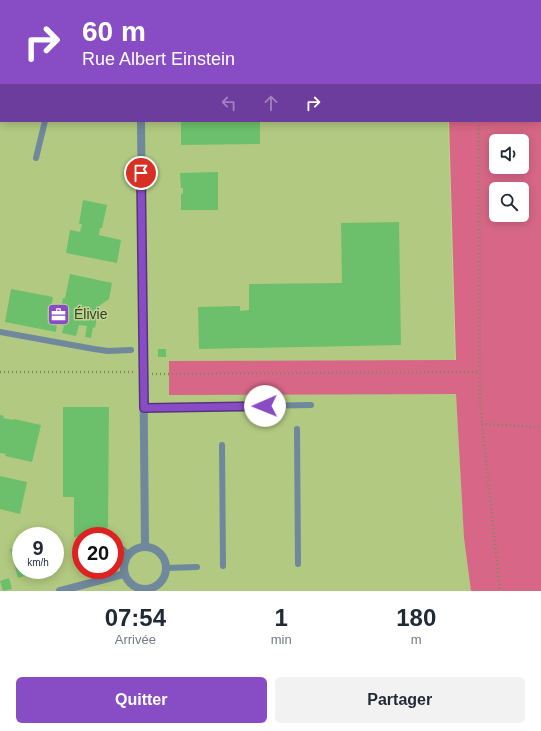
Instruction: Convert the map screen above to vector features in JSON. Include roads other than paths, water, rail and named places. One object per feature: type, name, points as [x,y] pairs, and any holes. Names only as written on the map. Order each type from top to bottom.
[{"type":"street","points":[[141,122],[145,546]]},
{"type":"street","points":[[124,560],[128,554],[138,547],[145,546],[156,549],[166,562],[163,579],[156,586],[145,590],[133,586],[127,581],[124,574]]},
{"type":"street","points":[[60,591],[105,579]]},
{"type":"lane","points":[[36,158],[45,122]]},
{"type":"lane","points":[[0,332],[94,350],[131,350]]},
{"type":"lane","points":[[144,408],[311,405]]},
{"type":"lane","points":[[297,429],[298,564]]},
{"type":"lane","points":[[222,445],[223,566]]},
{"type":"lane","points":[[124,551],[128,554]]},
{"type":"lane","points":[[166,568],[197,567]]},
{"type":"place","name":"Élivie","points":[[58,314]]}]
